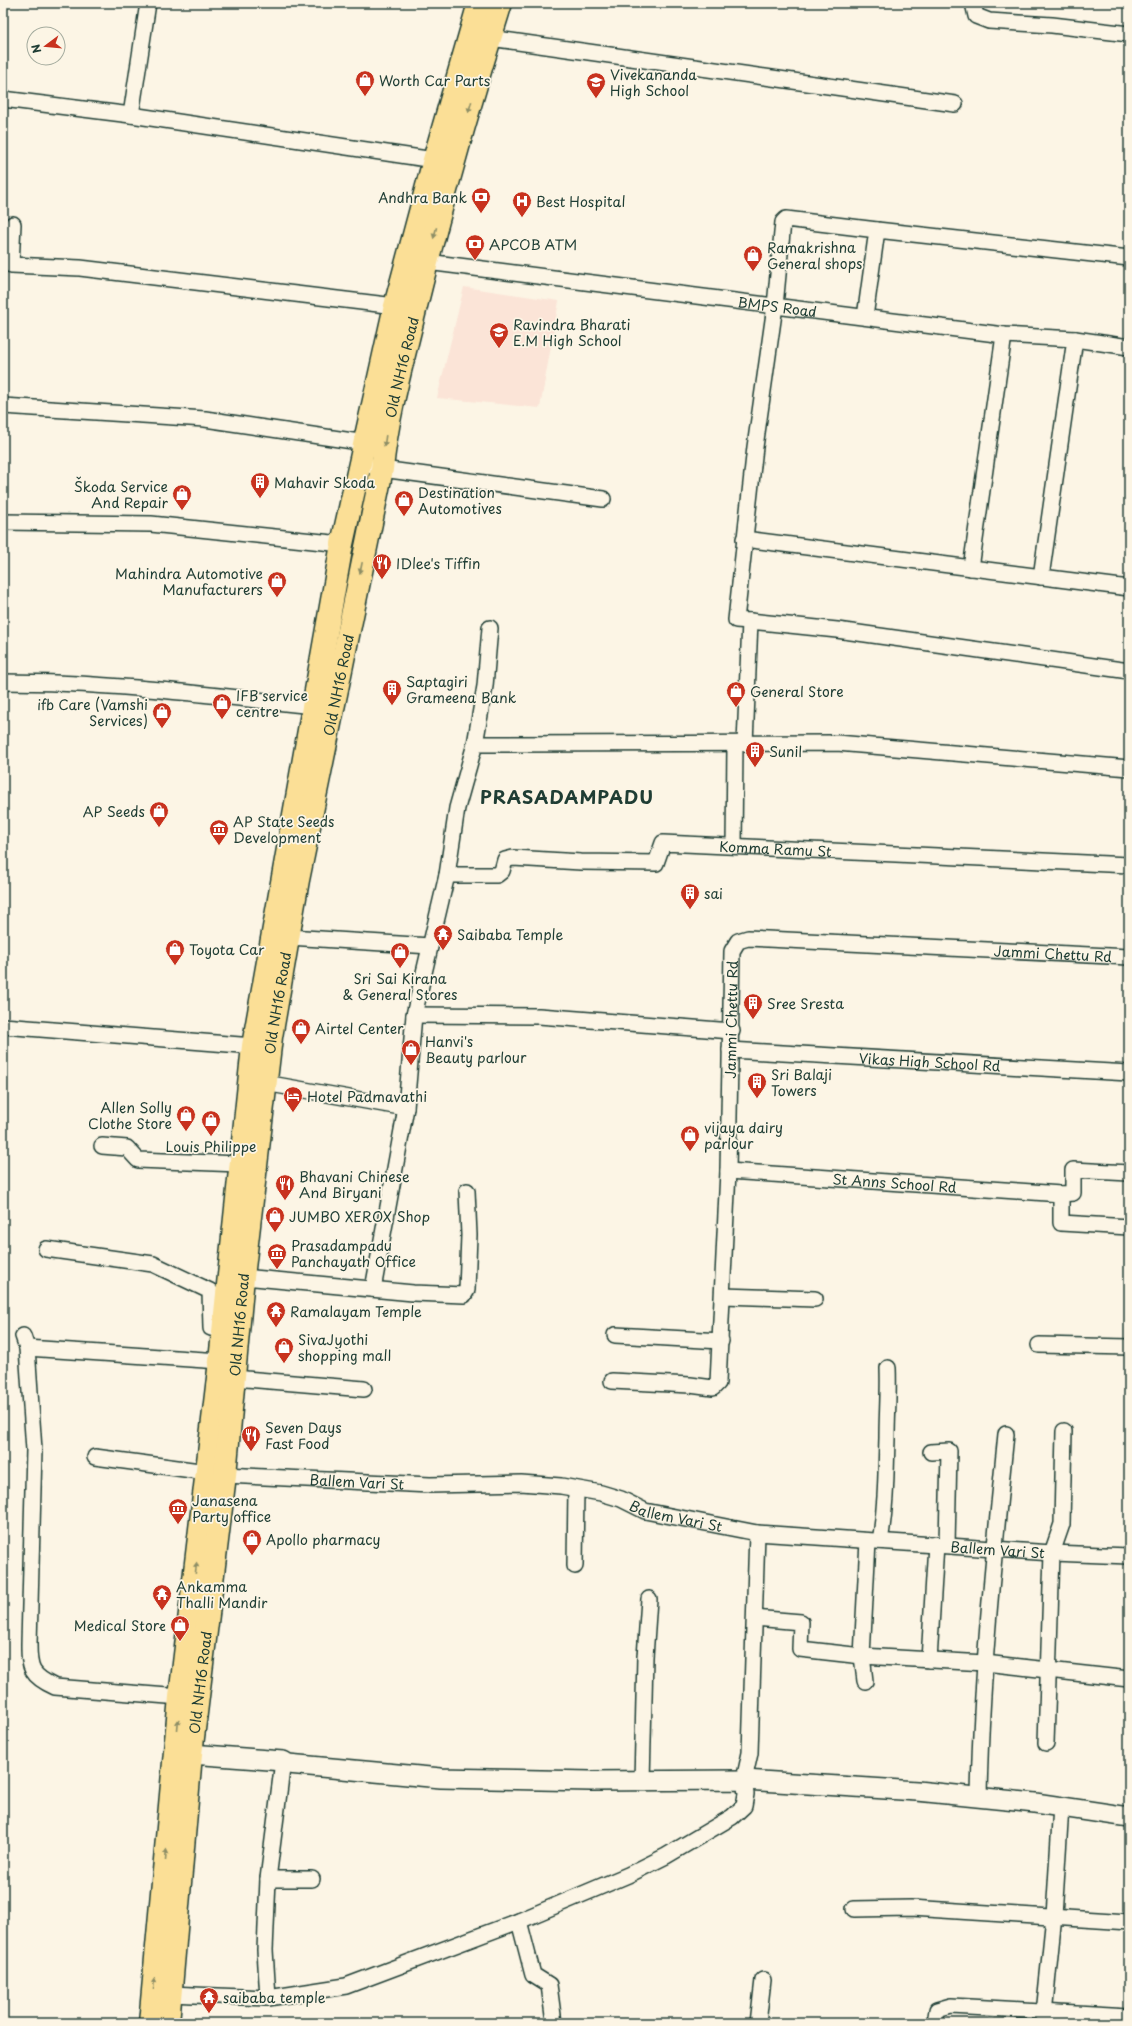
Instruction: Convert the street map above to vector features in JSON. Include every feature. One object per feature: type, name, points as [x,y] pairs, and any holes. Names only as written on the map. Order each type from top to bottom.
[{"type":"main road","name":"Old NH16 Road","points":[[168,2023],[216,1474],[220,1361],[239,1164],[253,1046],[312,706],[342,544],[395,306],[434,160],[479,3]]},
{"type":"main road","name":"Old NH16 Road","points":[[150,2023],[180,1697],[216,1474],[234,1378],[243,1277],[265,1083],[289,937],[326,741],[382,469],[385,437],[427,262],[501,3]]},
{"type":"street","points":[[131,115],[148,3]]},
{"type":"street","points":[[973,3],[976,16],[989,22],[1052,25],[1129,34]]},
{"type":"street","points":[[490,38],[955,104]]},
{"type":"street","points":[[3,99],[131,115],[434,160]]},
{"type":"street","points":[[1129,258],[786,219],[783,222],[775,306],[744,539],[736,620],[837,630],[1129,671]]},
{"type":"street","points":[[13,224],[11,265],[80,268],[395,306]]},
{"type":"street","points":[[865,316],[877,230]]},
{"type":"street","name":"BMPS Road","points":[[427,262],[865,316],[1004,335],[1075,339],[1129,347]]},
{"type":"street","points":[[971,568],[1004,335]]},
{"type":"street","points":[[1041,577],[1075,339]]},
{"type":"street","points":[[3,406],[205,419],[363,453],[382,469],[603,499]]},
{"type":"street","points":[[3,522],[151,524],[342,544]]},
{"type":"street","points":[[744,539],[1129,588]]},
{"type":"street","points":[[734,846],[740,744],[750,621]]},
{"type":"street","points":[[373,1289],[406,1108],[414,1015],[447,875],[457,808],[475,744],[485,686],[490,628]]},
{"type":"street","points":[[3,682],[58,682],[158,689],[312,706]]},
{"type":"street","points":[[475,744],[838,743],[1129,768]]},
{"type":"street","name":"Komma Ramu St","points":[[447,875],[497,875],[502,871],[505,860],[513,858],[581,862],[656,863],[663,843],[1129,865]]},
{"type":"street","points":[[289,937],[430,946]]},
{"type":"street","name":"Jammi Chettu Rd","points":[[612,1381],[690,1385],[713,1388],[718,1383],[728,1171],[730,1050],[732,1031],[732,951],[738,941],[748,938],[1129,957]]},
{"type":"street","points":[[414,1015],[539,1016],[732,1031]]},
{"type":"street","points":[[3,1026],[253,1046]]},
{"type":"street","name":"Vikas High School Rd","points":[[730,1050],[1129,1073]]},
{"type":"street","points":[[265,1083],[406,1108]]},
{"type":"street","points":[[102,1146],[127,1148],[138,1160],[239,1164]]},
{"type":"street","points":[[1129,1173],[1073,1170],[1073,1193],[1061,1194],[1061,1223],[1129,1227]]},
{"type":"street","name":"St Anns School Rd","points":[[728,1171],[1061,1194]]},
{"type":"street","points":[[243,1277],[429,1294],[464,1295],[467,1290],[469,1255],[467,1192]]},
{"type":"street","points":[[46,1249],[153,1264],[210,1290],[211,1328],[223,1331]]},
{"type":"street","points":[[723,1296],[815,1299]]},
{"type":"street","points":[[615,1335],[721,1341]]},
{"type":"street","points":[[180,1697],[55,1687],[41,1681],[33,1674],[29,1659],[29,1644],[34,1450],[25,1342],[220,1361]]},
{"type":"street","points":[[1039,1345],[1129,1347]]},
{"type":"street","points":[[865,1681],[862,1656],[874,1541],[884,1519],[889,1403],[888,1368]]},
{"type":"street","points":[[234,1378],[364,1389]]},
{"type":"street","points":[[1046,1743],[1047,1669],[1052,1553],[1062,1524],[1064,1431]]},
{"type":"street","points":[[979,1797],[980,1738],[985,1663],[994,1548],[1006,1434]]},
{"type":"street","points":[[929,1660],[949,1451],[931,1452]]},
{"type":"street","name":"Ballem Vari St","points":[[95,1457],[216,1474],[430,1485],[521,1483],[601,1493],[621,1499],[645,1511],[756,1533],[941,1544],[1052,1553],[1129,1556]]},
{"type":"street","points":[[575,1566],[576,1489]]},
{"type":"street","points":[[170,1994],[268,1998],[346,1986],[519,1921],[628,1875],[666,1856],[692,1839],[732,1817],[744,1806],[746,1794],[744,1780],[750,1753],[755,1618],[756,1533]]},
{"type":"street","points":[[642,1781],[645,1657],[649,1599]]},
{"type":"street","points":[[755,1618],[801,1622],[800,1649],[862,1656],[985,1663],[1047,1669],[1129,1680]]},
{"type":"street","points":[[191,1754],[283,1761],[288,1764],[441,1778],[642,1781],[744,1780],[979,1797],[1061,1806],[1129,1817]]},
{"type":"street","points":[[268,1998],[265,1950],[268,1879],[283,1761]]},
{"type":"street","points":[[1043,2018],[1054,1916],[1061,1806]]},
{"type":"street","points":[[268,1879],[312,1879]]},
{"type":"street","points":[[854,1909],[911,1908],[1129,1922]]},
{"type":"street","points":[[519,1921],[533,1975],[549,1985],[554,2023]]},
{"type":"street","points":[[758,2023],[762,1980]]},
{"type":"street","points":[[935,2023],[937,2010],[951,2006],[1043,2018],[1129,2016]]},
{"type":"shaded area","name":"Ravindra Bharati E.M High School","points":[[464,287],[559,301],[540,408],[437,398]]},
{"type":"place","name":"Worth Car Parts","points":[[365,97]]},
{"type":"place","name":"Vivekananda High School","points":[[596,99]]},
{"type":"place","name":"Andhra Bank","points":[[481,214]]},
{"type":"place","name":"Best Hospital","points":[[522,218]]},
{"type":"place","name":"APCOB ATM","points":[[475,261]]},
{"type":"place","name":"Ramakrishna General shops","points":[[753,272]]},
{"type":"place","name":"Ravindra Bharati E.M High School","points":[[499,349]]},
{"type":"place","name":"Mahavir Skoda","points":[[260,499]]},
{"type":"place","name":"Škoda Service And Repair","points":[[182,511]]},
{"type":"place","name":"Destination Automotives","points":[[404,517]]},
{"type":"place","name":"IDlee's Tiffin","points":[[382,580]]},
{"type":"place","name":"Mahindra Automotive Manufacturers","points":[[277,598]]},
{"type":"place","name":"Saptagiri Grameena Bank","points":[[392,706]]},
{"type":"place","name":"General Store","points":[[736,708]]},
{"type":"place","name":"IFB service centre","points":[[222,720]]},
{"type":"place","name":"ifb Care (Vamshi Services)","points":[[162,729]]},
{"type":"place","name":"Sunil","points":[[755,768]]},
{"type":"place","name":"AP Seeds","points":[[159,828]]},
{"type":"place","name":"AP State Seeds Development","points":[[219,846]]},
{"type":"place","name":"sai","points":[[690,910]]},
{"type":"place","name":"Saibaba Temple","points":[[443,951]]},
{"type":"place","name":"Toyota Car","points":[[175,966]]},
{"type":"place","name":"Sri Sai Kirana & General Stores","points":[[400,969]]},
{"type":"place","name":"Sree Sresta","points":[[753,1020]]},
{"type":"place","name":"Airtel Center","points":[[301,1045]]},
{"type":"place","name":"Hanvi's Beauty parlour","points":[[411,1066]]},
{"type":"place","name":"Sri Balaji Towers","points":[[757,1099]]},
{"type":"place","name":"Hotel Padmavathi","points":[[293,1113]]},
{"type":"place","name":"Allen Solly Clothe Store","points":[[186,1132]]},
{"type":"place","name":"Louis Philippe","points":[[211,1137]]},
{"type":"place","name":"vijaya dairy parlour","points":[[690,1152]]},
{"type":"place","name":"Bhavani Chinese And Biryani","points":[[285,1201]]},
{"type":"place","name":"JUMBO XEROX Shop","points":[[275,1233]]},
{"type":"place","name":"Prasadampadu Panchayath Office","points":[[277,1270]]},
{"type":"place","name":"Ramalayam Temple","points":[[276,1328]]},
{"type":"place","name":"SivaJyothi shopping mall","points":[[284,1364]]},
{"type":"place","name":"Seven Days Fast Food","points":[[251,1452]]},
{"type":"place","name":"Janasena Party office","points":[[178,1525]]},
{"type":"place","name":"Apollo pharmacy","points":[[252,1556]]},
{"type":"place","name":"Ankamma Thalli Mandir","points":[[162,1611]]},
{"type":"place","name":"Medical Store","points":[[180,1642]]},
{"type":"place","name":"saibaba temple","points":[[209,2014]]},
{"type":"district","name":"PRASADAMPADU","points":[[567,796]]}]
